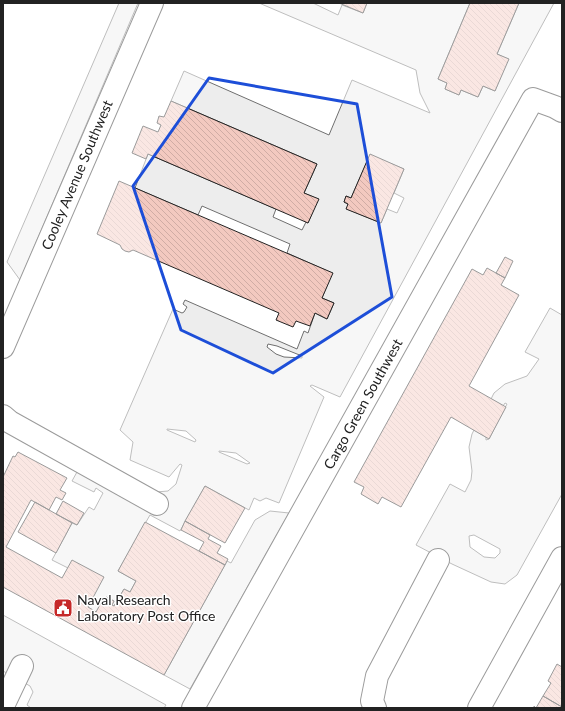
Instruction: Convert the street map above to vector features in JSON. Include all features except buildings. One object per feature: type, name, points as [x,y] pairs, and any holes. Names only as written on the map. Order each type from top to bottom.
[{"type":"street","name":"Cooley Avenue Southwest","points":[[3,347],[152,3]]},
{"type":"street","name":"Cargo Green Southwest","points":[[193,708],[533,99],[562,111]]},
{"type":"street","points":[[3,416],[10,422],[158,504]]},
{"type":"street","points":[[479,708],[562,558]]},
{"type":"street","points":[[375,708],[372,701],[376,676],[438,560]]},
{"type":"street","points":[[3,706],[22,666]]},
{"type":"highlighted area","points":[[209,78],[357,104],[392,297],[273,373],[181,330],[133,186]]},
{"type":"shaded area","points":[[119,3],[138,3],[20,280],[7,262]]},
{"type":"shaded area","points":[[259,3],[313,3],[338,15],[342,5],[363,13],[367,3],[470,3],[438,79],[447,83],[445,89],[459,95],[461,90],[478,97],[483,86],[495,91],[508,59],[497,54],[519,3],[554,3],[340,397],[312,385],[310,386],[324,397],[279,503],[266,498],[260,501],[254,498],[249,510],[205,486],[180,531],[150,515],[118,571],[136,581],[130,592],[124,589],[114,606],[112,605],[114,601],[106,597],[96,612],[88,607],[68,568],[52,560],[72,523],[77,525],[89,507],[94,510],[103,493],[96,488],[94,492],[72,481],[87,454],[156,492],[168,491],[176,484],[182,465],[180,464],[169,477],[130,460],[133,442],[120,430],[173,309],[182,313],[184,312],[187,307],[183,304],[185,300],[297,349],[304,331],[308,333],[315,313],[327,319],[334,303],[322,298],[332,273],[287,253],[290,244],[202,206],[198,215],[135,188],[148,154],[276,209],[273,217],[302,230],[306,222],[308,223],[318,199],[304,193],[317,164],[171,101],[184,71],[329,135],[352,80],[430,113],[420,93],[416,70]],"holes":[[[370,155],[404,169],[394,193],[404,198],[397,213],[387,209],[381,223],[347,209],[348,204],[344,202],[346,196],[351,198]],[[268,344],[277,346],[302,356],[302,358],[284,357],[276,354],[267,347]],[[167,430],[186,431],[196,440],[195,442]],[[219,452],[236,453],[250,463],[247,464]]]},
{"type":"shaded area","points":[[550,308],[562,315],[562,494],[517,575],[505,584],[491,582],[416,545],[450,484],[465,492],[471,480],[472,471],[469,447],[472,434],[474,430],[486,437],[486,440],[489,439],[507,404],[505,403],[503,406],[491,399],[494,393],[505,384],[527,376],[539,359],[525,352]],"holes":[[[474,535],[500,549],[500,553],[495,558],[484,557],[470,547],[469,536]]]},
{"type":"shaded area","points":[[270,511],[289,513],[190,689],[164,675],[227,561],[231,563],[255,520]]},
{"type":"shaded area","points":[[3,615],[166,705],[164,708],[31,708],[27,705],[33,692],[30,686],[3,671]]},
{"type":"place","name":"Naval Research Laboratory Post Office","points":[[63,608]]}]
